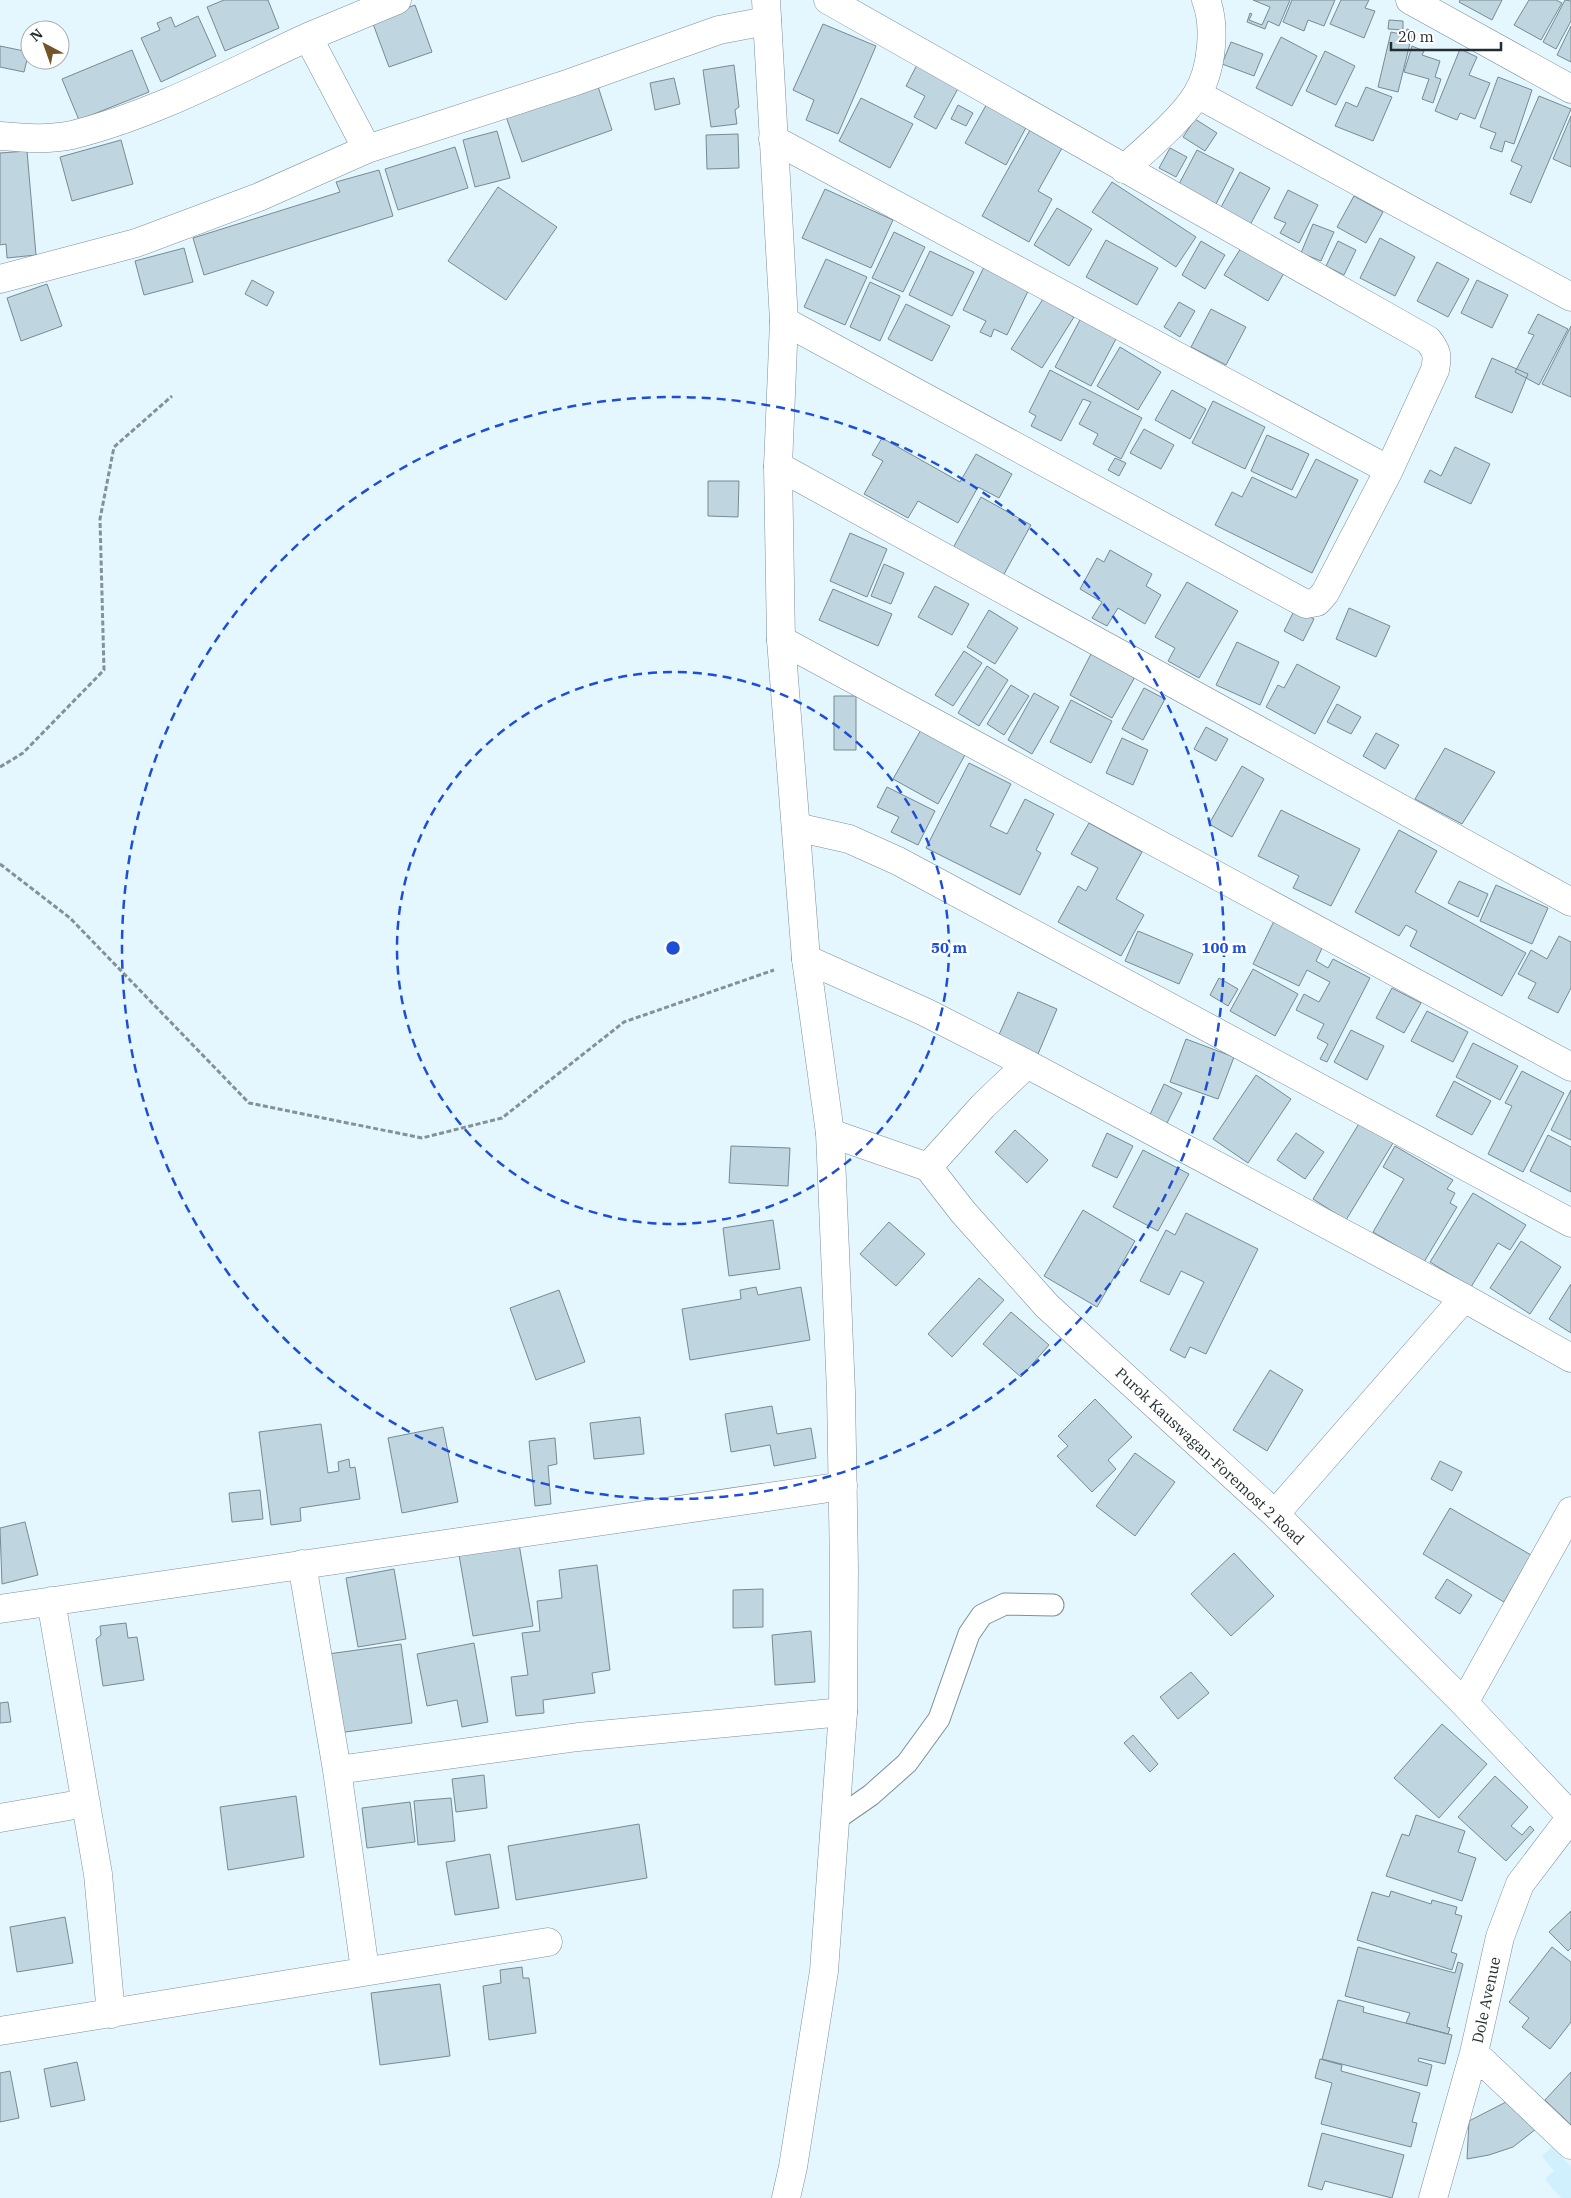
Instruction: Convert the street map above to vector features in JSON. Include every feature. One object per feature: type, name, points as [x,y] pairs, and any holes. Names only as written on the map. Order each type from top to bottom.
[{"type":"street","points":[[0,136],[32,139],[71,135],[124,119],[183,95],[308,37],[397,0]]},
{"type":"street","points":[[784,321],[1306,604],[1316,602],[1325,593],[1388,470],[1435,370],[1438,357],[1436,350],[1428,340],[828,0]]},
{"type":"street","points":[[1410,0],[1571,89]]},
{"type":"street","points":[[1124,169],[1156,139],[1198,94],[1212,44],[1212,4]]},
{"type":"street","points":[[0,279],[136,243],[259,197],[367,149],[561,86],[719,30],[766,10],[784,321],[778,466],[781,640],[806,959],[830,1133],[843,1486],[843,1712],[824,1971],[794,2167],[786,2198]]},
{"type":"street","points":[[308,37],[367,149]]},
{"type":"street","points":[[1198,94],[1571,297]]},
{"type":"street","points":[[773,140],[1388,470]]},
{"type":"street","points":[[778,466],[1571,902]]},
{"type":"street","points":[[781,640],[1571,1067]]},
{"type":"street","points":[[796,827],[849,839],[898,861],[1571,1224]]},
{"type":"street","points":[[806,959],[925,1012],[1027,1064],[1464,1298],[1571,1358]]},
{"type":"street","points":[[830,1133],[928,1167],[983,1106],[1027,1064]]},
{"type":"street","name":"Purok Kauswagan-Foremost 2 Road","points":[[928,1167],[963,1212],[1047,1306],[1275,1514],[1464,1703],[1571,1817]]},
{"type":"street","points":[[1275,1514],[1464,1298]]},
{"type":"street","points":[[0,1609],[843,1486]]},
{"type":"street","points":[[1464,1703],[1571,1511]]},
{"type":"street","points":[[302,1564],[337,1770],[365,1970]]},
{"type":"street","points":[[51,1601],[98,1874],[111,2014]]},
{"type":"street","points":[[337,1770],[578,1737],[843,1712]]},
{"type":"street","points":[[0,1818],[86,1803]]},
{"type":"street","name":"Dole Avenue","points":[[1433,2198],[1474,2053],[1500,1937],[1520,1884],[1571,1817]]},
{"type":"street","points":[[0,2030],[111,2014],[365,1970],[548,1942]]},
{"type":"street","points":[[1474,2053],[1571,2145]]},
{"type":"lane","points":[[835,1820],[871,1795],[907,1763],[939,1719],[969,1634],[982,1616],[1005,1604],[1053,1605]]},
{"type":"path","points":[[0,767],[23,753],[104,670],[100,519],[114,447],[172,396]]},
{"type":"path","points":[[0,864],[70,918],[249,1103],[422,1138],[502,1118],[624,1022],[806,959]]},
{"type":"shaded area","points":[[1553,2146],[1571,2167],[1571,2198],[1561,2198],[1545,2179],[1554,2171],[1542,2156]]},
{"type":"building","points":[[224,0],[268,0],[279,28],[225,51],[207,7]]},
{"type":"building","points":[[1253,0],[1290,0],[1279,26],[1268,21],[1265,29],[1247,22],[1250,13],[1252,14],[1249,20],[1262,25],[1270,7]]},
{"type":"building","points":[[1292,0],[1335,0],[1324,26],[1308,20],[1304,31],[1283,22]]},
{"type":"building","points":[[1341,0],[1369,0],[1365,8],[1375,11],[1364,38],[1330,24]]},
{"type":"building","points":[[1460,0],[1502,0],[1492,20],[1459,2]]},
{"type":"building","points":[[1529,0],[1556,0],[1562,3],[1541,40],[1514,25]]},
{"type":"building","points":[[1565,0],[1571,1],[1571,21],[1556,49],[1543,42]]},
{"type":"building","points":[[415,5],[432,52],[389,67],[372,21]]},
{"type":"building","points":[[198,16],[216,56],[161,82],[141,38],[160,30],[157,23],[171,17],[175,27]]},
{"type":"building","points":[[1389,20],[1403,21],[1403,30],[1388,29]]},
{"type":"building","points":[[823,24],[876,46],[838,134],[806,120],[814,100],[793,90]]},
{"type":"building","points":[[1571,26],[1571,62],[1557,55]]},
{"type":"building","points":[[1407,29],[1413,31],[1398,92],[1378,87],[1391,32],[1405,35]]},
{"type":"building","points":[[1281,37],[1317,56],[1292,106],[1256,88]]},
{"type":"building","points":[[1231,42],[1263,54],[1254,76],[1222,64]]},
{"type":"building","points":[[0,46],[20,50],[20,70],[24,70],[24,72],[0,67]]},
{"type":"building","points":[[1412,46],[1424,51],[1422,55],[1440,61],[1435,77],[1441,79],[1433,103],[1422,99],[1429,79],[1404,72]]},
{"type":"building","points":[[1460,49],[1477,57],[1469,75],[1490,83],[1475,119],[1460,113],[1457,120],[1435,111]]},
{"type":"building","points":[[132,50],[149,92],[79,120],[62,79]]},
{"type":"building","points":[[1325,51],[1355,66],[1336,105],[1306,91]]},
{"type":"building","points":[[919,61],[961,83],[936,129],[914,117],[925,96],[906,86]]},
{"type":"building","points":[[734,65],[739,107],[735,110],[737,124],[711,127],[703,70]]},
{"type":"building","points":[[595,77],[612,130],[522,162],[503,108]]},
{"type":"building","points":[[1498,77],[1532,90],[1514,144],[1505,141],[1502,152],[1490,148],[1496,133],[1480,127]]},
{"type":"building","points":[[674,78],[680,104],[655,110],[650,83]]},
{"type":"building","points":[[1366,87],[1392,97],[1373,141],[1335,126],[1346,102],[1357,107]]},
{"type":"building","points":[[1539,96],[1571,109],[1531,203],[1510,194],[1522,166],[1511,161]]},
{"type":"building","points":[[861,98],[913,124],[890,168],[839,141]]},
{"type":"building","points":[[989,100],[1029,122],[1006,165],[965,143]]},
{"type":"building","points":[[958,105],[973,113],[966,126],[951,119]]},
{"type":"building","points":[[1571,116],[1571,167],[1553,159]]},
{"type":"building","points":[[1195,119],[1217,133],[1205,151],[1183,137]]},
{"type":"building","points":[[1030,130],[1062,148],[1038,191],[1052,199],[1029,242],[982,216]]},
{"type":"building","points":[[497,131],[510,178],[475,187],[463,140]]},
{"type":"building","points":[[738,134],[739,168],[707,169],[706,135]]},
{"type":"building","points":[[121,140],[133,184],[72,201],[60,157]]},
{"type":"building","points":[[455,147],[468,188],[398,210],[385,169]]},
{"type":"building","points":[[1170,148],[1187,157],[1176,177],[1159,168]]},
{"type":"building","points":[[1197,150],[1234,169],[1216,204],[1179,184]]},
{"type":"building","points":[[27,151],[36,255],[7,258],[6,244],[0,245],[0,153]]},
{"type":"building","points":[[379,170],[393,216],[204,275],[193,238],[340,192],[336,182]]},
{"type":"building","points":[[1240,172],[1270,188],[1250,225],[1220,209]]},
{"type":"building","points":[[1112,182],[1196,237],[1176,267],[1092,212]]},
{"type":"building","points":[[498,187],[557,227],[506,300],[448,261]]},
{"type":"building","points":[[825,189],[893,220],[871,268],[802,238]]},
{"type":"building","points":[[1288,190],[1318,205],[1299,243],[1280,233],[1286,223],[1274,218]]},
{"type":"building","points":[[1354,196],[1383,212],[1366,243],[1337,227]]},
{"type":"building","points":[[1057,208],[1092,229],[1069,266],[1034,245]]},
{"type":"building","points":[[1313,224],[1334,232],[1321,261],[1301,253]]},
{"type":"building","points":[[894,232],[925,247],[903,292],[872,278]]},
{"type":"building","points":[[1380,238],[1415,257],[1395,296],[1360,278]]},
{"type":"building","points":[[1106,240],[1158,268],[1137,305],[1086,277]]},
{"type":"building","points":[[1201,241],[1225,255],[1205,289],[1182,275]]},
{"type":"building","points":[[1338,241],[1356,250],[1344,275],[1326,266]]},
{"type":"building","points":[[184,248],[193,282],[144,295],[135,261]]},
{"type":"building","points":[[1241,248],[1284,273],[1268,301],[1224,275]]},
{"type":"building","points":[[930,251],[974,272],[952,316],[909,295]]},
{"type":"building","points":[[826,259],[867,277],[845,325],[804,307]]},
{"type":"building","points":[[1437,262],[1469,279],[1448,317],[1417,301]]},
{"type":"building","points":[[984,267],[1029,289],[1007,335],[994,329],[991,337],[980,332],[986,321],[963,310]]},
{"type":"building","points":[[252,280],[274,292],[267,306],[245,294]]},
{"type":"building","points":[[1477,280],[1508,295],[1492,328],[1461,313]]},
{"type":"building","points":[[870,282],[900,296],[880,341],[850,327]]},
{"type":"building","points":[[47,284],[62,326],[21,341],[7,298]]},
{"type":"building","points":[[1043,299],[1074,317],[1042,368],[1011,349]]},
{"type":"building","points":[[1179,302],[1195,311],[1180,337],[1164,327]]},
{"type":"building","points":[[906,304],[950,326],[932,361],[888,339]]},
{"type":"building","points":[[1211,309],[1246,327],[1226,365],[1191,347]]},
{"type":"building","points":[[1538,314],[1568,329],[1539,385],[1515,372],[1534,335],[1528,333]]},
{"type":"building","points":[[1081,318],[1117,337],[1091,386],[1055,367]]},
{"type":"building","points":[[1571,326],[1571,397],[1542,384]]},
{"type":"building","points":[[1120,347],[1161,372],[1138,410],[1097,386]]},
{"type":"building","points":[[1492,358],[1528,374],[1512,413],[1475,397]]},
{"type":"building","points":[[1050,370],[1142,418],[1121,459],[1093,444],[1098,434],[1079,424],[1091,402],[1083,399],[1061,441],[1031,426],[1036,416],[1029,412]]},
{"type":"building","points":[[1172,390],[1206,409],[1190,439],[1155,420]]},
{"type":"building","points":[[1213,401],[1265,427],[1245,469],[1192,443]]},
{"type":"building","points":[[1144,429],[1174,445],[1161,469],[1130,453]]},
{"type":"building","points":[[1267,435],[1309,454],[1292,490],[1251,471]]},
{"type":"building","points":[[882,438],[960,482],[976,454],[1012,474],[999,498],[978,487],[958,523],[918,501],[908,518],[864,494],[883,461],[872,455]]},
{"type":"building","points":[[1455,447],[1490,464],[1471,504],[1424,482],[1430,470],[1441,476]]},
{"type":"building","points":[[1115,458],[1126,463],[1119,476],[1108,470]]},
{"type":"building","points":[[1316,459],[1358,480],[1312,573],[1215,525],[1232,492],[1242,497],[1252,477],[1296,498]]},
{"type":"building","points":[[708,481],[739,481],[738,517],[708,516]]},
{"type":"building","points":[[981,497],[1031,525],[1003,576],[953,548]]},
{"type":"building","points":[[850,533],[887,549],[867,597],[830,581]]},
{"type":"building","points":[[1110,550],[1152,574],[1146,586],[1161,595],[1145,624],[1118,608],[1107,626],[1092,618],[1102,602],[1080,589],[1097,558],[1104,562]]},
{"type":"building","points":[[884,564],[904,573],[891,604],[871,596]]},
{"type":"building","points":[[1187,582],[1238,611],[1199,678],[1168,661],[1175,648],[1155,637]]},
{"type":"building","points":[[935,586],[969,604],[952,635],[918,617]]},
{"type":"building","points":[[833,589],[892,614],[878,646],[819,620]]},
{"type":"building","points":[[1349,608],[1390,626],[1376,657],[1336,639]]},
{"type":"building","points":[[1295,609],[1314,619],[1303,641],[1284,631]]},
{"type":"building","points":[[989,610],[1018,628],[995,664],[967,647]]},
{"type":"building","points":[[1237,642],[1279,662],[1260,705],[1216,685]]},
{"type":"building","points":[[964,651],[982,663],[953,706],[935,695]]},
{"type":"building","points":[[1092,652],[1136,675],[1112,718],[1070,695]]},
{"type":"building","points":[[1297,664],[1340,687],[1315,734],[1266,707],[1278,685],[1284,688]]},
{"type":"building","points":[[987,666],[1008,680],[979,726],[958,713]]},
{"type":"building","points":[[1011,685],[1029,696],[1004,735],[987,724]]},
{"type":"building","points":[[1144,688],[1165,699],[1143,740],[1122,729]]},
{"type":"building","points":[[1034,693],[1059,707],[1032,754],[1008,740]]},
{"type":"building","points":[[834,696],[856,696],[856,750],[834,750]]},
{"type":"building","points":[[1071,700],[1112,721],[1091,763],[1050,742]]},
{"type":"building","points":[[1337,704],[1361,717],[1351,734],[1327,722]]},
{"type":"building","points":[[1206,727],[1228,739],[1216,761],[1194,749]]},
{"type":"building","points":[[922,728],[966,753],[938,804],[893,779]]},
{"type":"building","points":[[1376,733],[1399,745],[1385,769],[1363,756]]},
{"type":"building","points":[[1122,738],[1148,750],[1133,785],[1106,773]]},
{"type":"building","points":[[1445,748],[1495,772],[1462,824],[1415,799]]},
{"type":"building","points":[[969,763],[1011,784],[990,826],[1007,834],[1025,799],[1054,814],[1036,850],[1041,853],[1020,895],[926,848]]},
{"type":"building","points":[[1242,766],[1264,779],[1232,837],[1209,824]]},
{"type":"building","points":[[887,787],[935,811],[918,845],[891,832],[899,817],[877,807]]},
{"type":"building","points":[[1281,810],[1360,849],[1331,906],[1293,888],[1299,876],[1258,856]]},
{"type":"building","points":[[1089,823],[1142,852],[1116,899],[1144,915],[1121,956],[1058,922],[1078,886],[1086,891],[1098,868],[1071,854]]},
{"type":"building","points":[[1399,830],[1437,851],[1415,892],[1526,953],[1502,996],[1410,946],[1417,931],[1406,925],[1399,936],[1355,912]]},
{"type":"building","points":[[1459,881],[1488,894],[1478,917],[1448,903]]},
{"type":"building","points":[[1496,885],[1548,908],[1532,944],[1480,921]]},
{"type":"building","points":[[1275,919],[1324,944],[1316,961],[1328,968],[1333,959],[1370,978],[1327,1062],[1320,1059],[1328,1044],[1317,1038],[1324,1024],[1296,1010],[1304,994],[1319,1002],[1330,982],[1307,970],[1299,986],[1253,964]]},
{"type":"building","points":[[1138,931],[1193,954],[1179,984],[1125,961]]},
{"type":"building","points":[[1559,936],[1571,942],[1571,988],[1558,1013],[1528,998],[1536,983],[1518,974],[1531,950],[1547,959]]},
{"type":"building","points":[[1253,969],[1298,994],[1275,1036],[1230,1011]]},
{"type":"building","points":[[1219,978],[1238,989],[1228,1006],[1210,995]]},
{"type":"building","points":[[1392,988],[1421,1003],[1404,1033],[1376,1018]]},
{"type":"building","points":[[1018,992],[1057,1009],[1038,1054],[998,1037]]},
{"type":"building","points":[[1427,1011],[1468,1032],[1453,1062],[1411,1041]]},
{"type":"building","points":[[1351,1030],[1384,1046],[1367,1080],[1334,1062]]},
{"type":"building","points":[[1186,1039],[1234,1057],[1218,1099],[1170,1082]]},
{"type":"building","points":[[1473,1043],[1518,1066],[1500,1100],[1456,1077]]},
{"type":"building","points":[[1522,1071],[1564,1093],[1523,1172],[1488,1154],[1512,1106],[1505,1103]]},
{"type":"building","points":[[1256,1075],[1291,1099],[1248,1163],[1213,1139]]},
{"type":"building","points":[[1454,1081],[1491,1101],[1472,1135],[1436,1116]]},
{"type":"building","points":[[1164,1084],[1182,1093],[1166,1125],[1149,1117]]},
{"type":"building","points":[[1571,1090],[1571,1140],[1551,1130]]},
{"type":"building","points":[[1360,1122],[1393,1143],[1346,1220],[1313,1199]]},
{"type":"building","points":[[1015,1130],[1048,1160],[1027,1183],[995,1152]]},
{"type":"building","points":[[1107,1133],[1133,1146],[1117,1178],[1092,1166]]},
{"type":"building","points":[[1296,1133],[1324,1152],[1305,1179],[1277,1160]]},
{"type":"building","points":[[1548,1135],[1571,1147],[1571,1192],[1530,1171]]},
{"type":"building","points":[[731,1146],[790,1148],[788,1186],[729,1183]]},
{"type":"building","points":[[1395,1146],[1453,1180],[1447,1189],[1455,1193],[1450,1203],[1457,1207],[1424,1262],[1373,1232],[1404,1179],[1383,1167]]},
{"type":"building","points":[[1143,1150],[1189,1174],[1158,1231],[1113,1207]]},
{"type":"building","points":[[1473,1193],[1526,1225],[1510,1250],[1498,1243],[1471,1287],[1430,1262]]},
{"type":"building","points":[[1083,1210],[1135,1241],[1097,1307],[1044,1276]]},
{"type":"building","points":[[1186,1213],[1258,1249],[1206,1354],[1190,1347],[1185,1358],[1170,1350],[1204,1282],[1181,1271],[1169,1295],[1140,1281],[1166,1230],[1175,1235]]},
{"type":"building","points":[[773,1220],[780,1269],[729,1276],[723,1228]]},
{"type":"building","points":[[889,1222],[925,1254],[896,1286],[860,1254]]},
{"type":"building","points":[[1521,1241],[1561,1267],[1530,1314],[1490,1288]]},
{"type":"building","points":[[979,1278],[1004,1300],[952,1357],[928,1334]]},
{"type":"building","points":[[1571,1284],[1571,1333],[1549,1319]]},
{"type":"building","points":[[756,1287],[758,1295],[801,1287],[810,1340],[690,1360],[682,1309],[741,1299],[740,1290]]},
{"type":"building","points":[[559,1290],[585,1362],[536,1380],[510,1308]]},
{"type":"building","points":[[1011,1312],[1049,1345],[1021,1377],[983,1344]]},
{"type":"building","points":[[1270,1370],[1303,1390],[1267,1451],[1233,1430]]},
{"type":"building","points":[[1095,1399],[1132,1437],[1108,1460],[1116,1469],[1092,1492],[1057,1456],[1068,1446],[1058,1436]]},
{"type":"building","points":[[772,1406],[777,1434],[811,1428],[816,1458],[774,1466],[770,1445],[731,1452],[725,1414]]},
{"type":"building","points":[[640,1417],[644,1454],[594,1459],[590,1423]]},
{"type":"building","points":[[321,1424],[328,1473],[339,1471],[338,1462],[349,1459],[350,1468],[355,1467],[360,1499],[300,1508],[301,1521],[271,1525],[259,1432]]},
{"type":"building","points":[[443,1427],[458,1502],[402,1513],[388,1438]]},
{"type":"building","points":[[555,1438],[557,1464],[548,1466],[551,1504],[535,1506],[529,1441]]},
{"type":"building","points":[[1135,1453],[1175,1482],[1135,1536],[1096,1506]]},
{"type":"building","points":[[1440,1461],[1462,1472],[1452,1491],[1431,1479]]},
{"type":"building","points":[[260,1490],[263,1519],[232,1522],[229,1493]]},
{"type":"building","points":[[1450,1508],[1531,1555],[1504,1602],[1423,1554]]},
{"type":"building","points":[[25,1522],[38,1575],[2,1584],[0,1528]]},
{"type":"building","points":[[519,1544],[533,1626],[473,1636],[459,1555]]},
{"type":"building","points":[[1234,1553],[1274,1596],[1231,1636],[1191,1594]]},
{"type":"building","points":[[597,1565],[610,1670],[592,1673],[595,1693],[543,1700],[544,1713],[516,1716],[511,1677],[528,1675],[522,1633],[540,1631],[537,1601],[562,1598],[559,1570]]},
{"type":"building","points":[[394,1569],[406,1639],[358,1647],[346,1578]]},
{"type":"building","points":[[1447,1579],[1472,1595],[1460,1614],[1435,1598]]},
{"type":"building","points":[[763,1589],[763,1627],[733,1628],[733,1590]]},
{"type":"building","points":[[126,1623],[128,1638],[137,1637],[144,1680],[103,1686],[96,1639],[101,1635],[100,1626]]},
{"type":"building","points":[[811,1631],[815,1682],[775,1685],[772,1635]]},
{"type":"building","points":[[474,1643],[488,1722],[462,1727],[457,1700],[427,1706],[417,1654]]},
{"type":"building","points":[[401,1644],[412,1723],[338,1733],[328,1654]]},
{"type":"building","points":[[1191,1672],[1209,1693],[1178,1719],[1160,1697]]},
{"type":"building","points":[[8,1702],[11,1722],[0,1723],[0,1703]]},
{"type":"building","points":[[1442,1724],[1487,1764],[1439,1818],[1394,1778]]},
{"type":"building","points":[[1133,1735],[1158,1764],[1150,1772],[1124,1743]]},
{"type":"building","points":[[484,1775],[487,1808],[456,1812],[452,1779]]},
{"type":"building","points":[[1495,1776],[1528,1807],[1511,1826],[1522,1835],[1530,1826],[1534,1830],[1506,1861],[1458,1817]]},
{"type":"building","points":[[296,1796],[304,1857],[228,1870],[220,1807]]},
{"type":"building","points":[[451,1798],[455,1841],[418,1845],[414,1801]]},
{"type":"building","points":[[410,1802],[415,1842],[367,1848],[362,1808]]},
{"type":"building","points":[[1416,1815],[1465,1831],[1458,1852],[1476,1858],[1462,1901],[1386,1876],[1402,1834],[1409,1836]]},
{"type":"building","points":[[639,1824],[647,1878],[516,1900],[508,1846]]},
{"type":"building","points":[[490,1854],[499,1908],[455,1915],[446,1862]]},
{"type":"building","points":[[1391,1891],[1431,1904],[1432,1900],[1457,1907],[1455,1914],[1462,1916],[1451,1952],[1457,1954],[1452,1970],[1357,1940],[1372,1892],[1389,1897]]},
{"type":"building","points":[[1571,1911],[1571,1948],[1568,1951],[1549,1932]]},
{"type":"building","points":[[65,1917],[73,1963],[17,1972],[10,1927]]},
{"type":"building","points":[[1358,1947],[1455,1973],[1458,1962],[1463,1964],[1447,2027],[1450,2028],[1448,2034],[1406,2023],[1410,2013],[1345,1996]]},
{"type":"building","points":[[1552,1947],[1571,1962],[1571,2022],[1550,2049],[1522,2027],[1529,2018],[1509,2002]]},
{"type":"building","points":[[522,1967],[523,1978],[529,1978],[536,2033],[489,2040],[483,1986],[501,1983],[500,1970]]},
{"type":"building","points":[[440,1984],[450,2056],[380,2065],[371,1993]]},
{"type":"building","points":[[1338,2000],[1364,2007],[1363,2012],[1452,2035],[1445,2064],[1419,2058],[1418,2061],[1432,2065],[1427,2086],[1322,2059]]},
{"type":"building","points":[[1320,2059],[1342,2065],[1341,2071],[1420,2093],[1412,2122],[1417,2123],[1411,2147],[1321,2124],[1332,2083],[1315,2078]]},
{"type":"building","points":[[77,2062],[85,2100],[51,2107],[44,2069]]},
{"type":"building","points":[[10,2071],[19,2118],[0,2122],[0,2073]]},
{"type":"building","points":[[1571,2072],[1571,2125],[1545,2100]]},
{"type":"building","points":[[1506,2102],[1536,2129],[1513,2147],[1489,2155],[1467,2159],[1469,2121]]},
{"type":"building","points":[[1322,2133],[1404,2155],[1392,2198],[1325,2181],[1322,2190],[1308,2186]]}]
